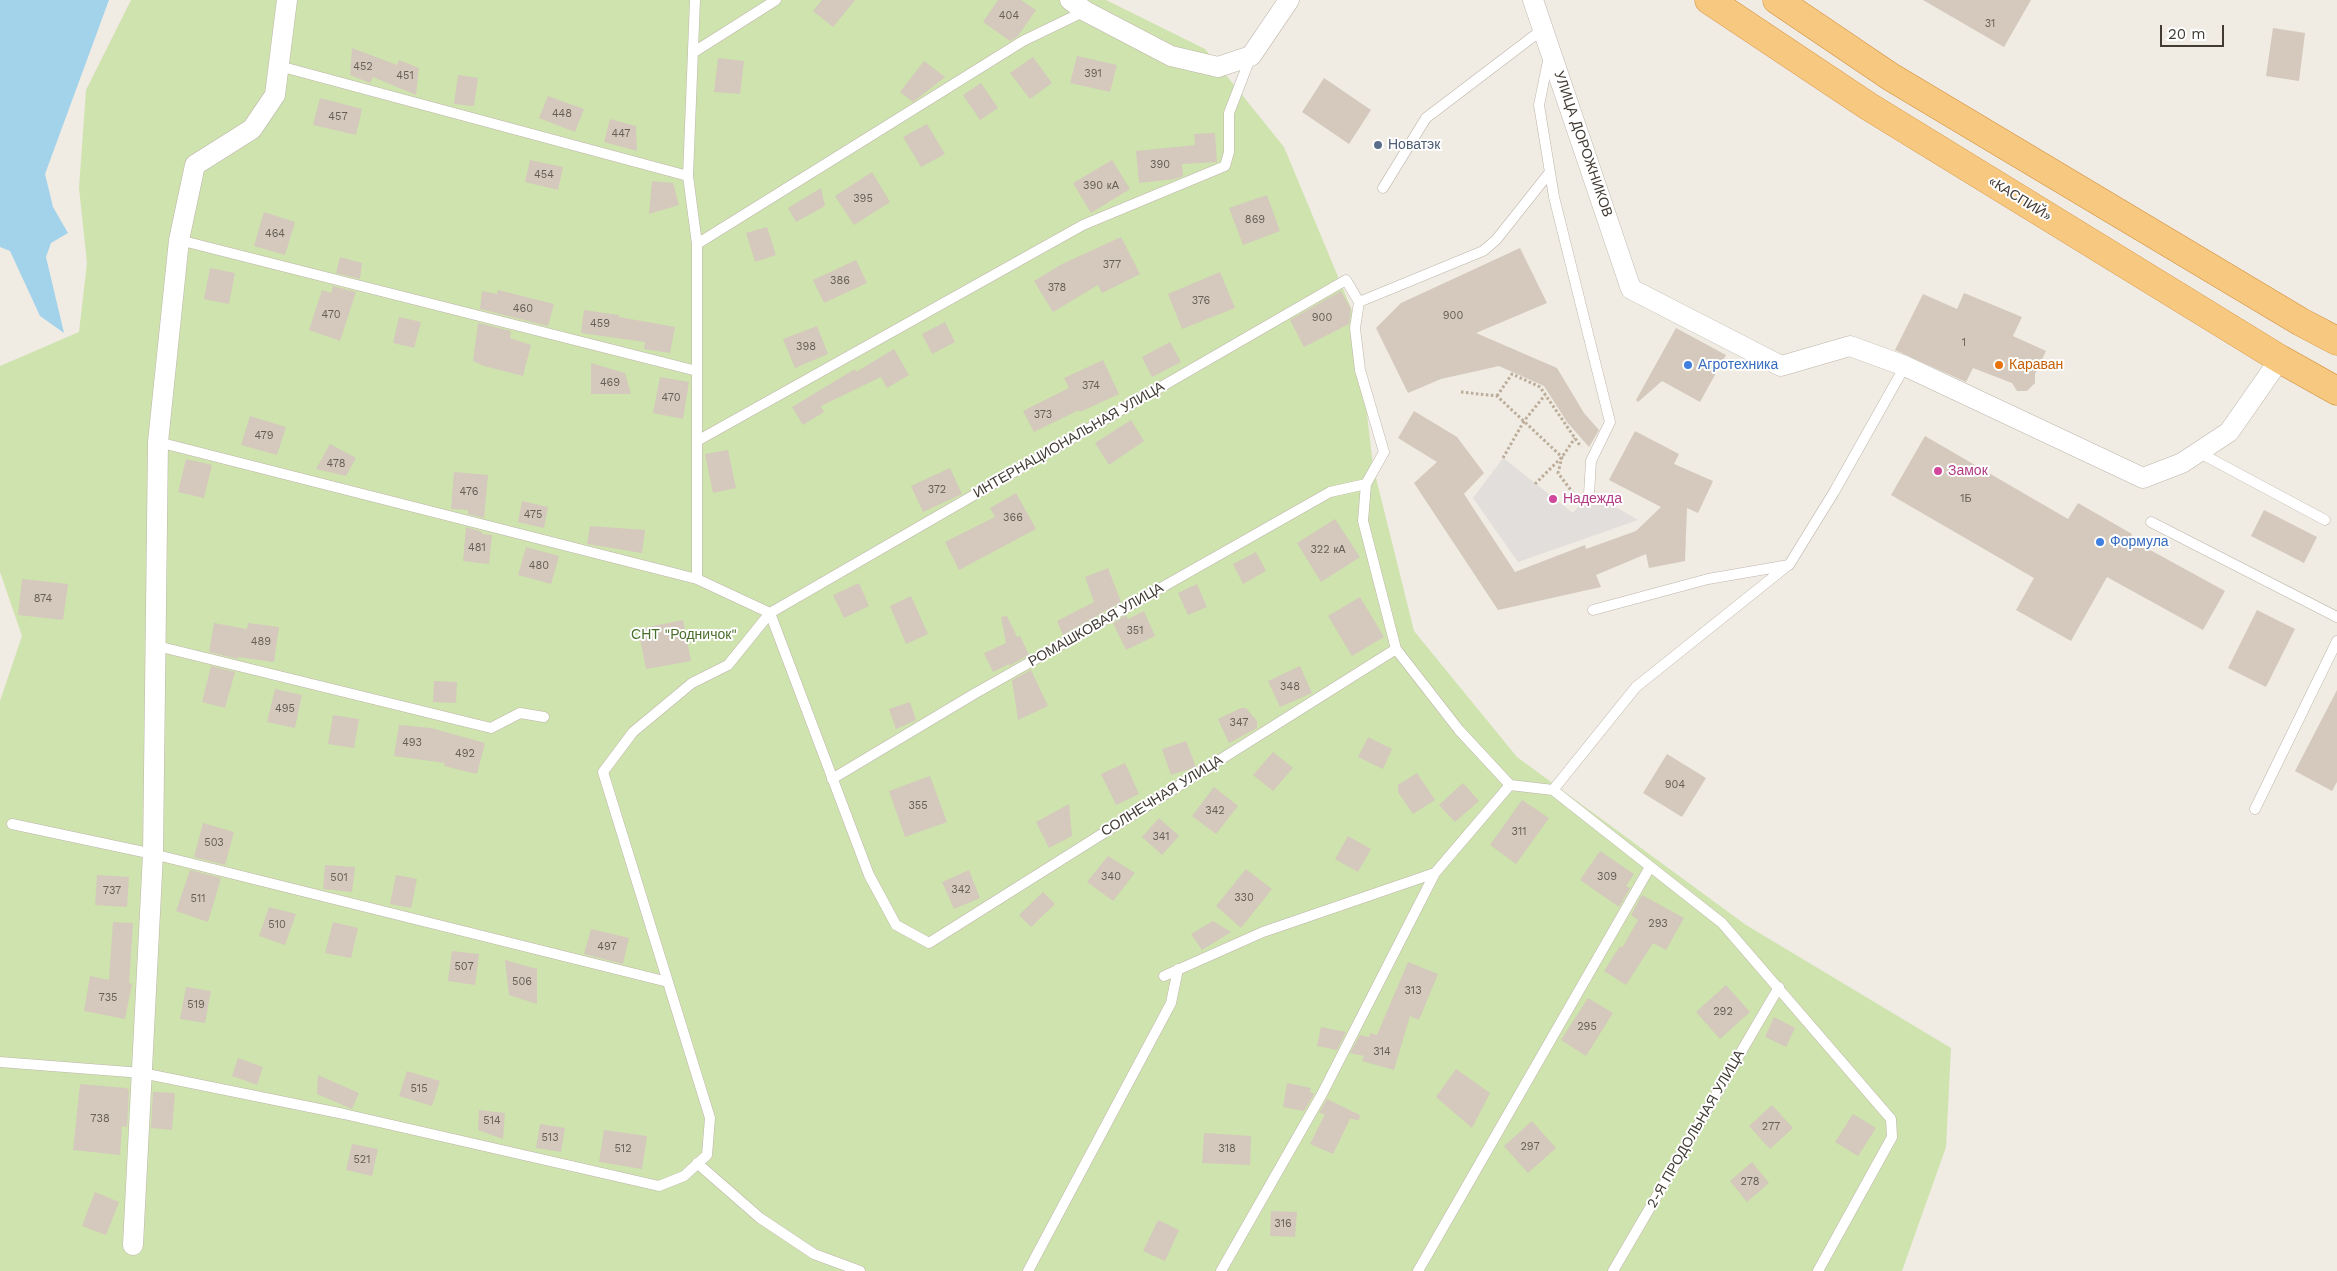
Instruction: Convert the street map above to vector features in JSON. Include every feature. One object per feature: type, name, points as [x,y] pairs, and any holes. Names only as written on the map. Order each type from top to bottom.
[{"type":"highway","name":"«КАСПИЙ»","points":[[1709,0],[1868,106],[2280,359],[2337,391]]},
{"type":"highway","points":[[1777,0],[1891,77],[2284,312],[2337,341]]},
{"type":"street","points":[[134,1245],[153,854],[158,442],[179,240],[195,165],[252,129],[275,95],[286,0]]},
{"type":"street","points":[[1078,6],[1171,56],[1218,67],[1251,56],[1289,0]]},
{"type":"street","name":"УЛИЦА ДОРОЖНИКОВ","points":[[1534,0],[1631,289],[1782,366],[1850,346],[1904,366]]},
{"type":"street","points":[[1904,366],[2143,478],[2182,463],[2228,432],[2280,359]]},
{"type":"lane","points":[[695,0],[688,176],[697,244],[697,579]]},
{"type":"lane","points":[[694,52],[776,0]]},
{"type":"lane","points":[[697,244],[1078,6]]},
{"type":"lane","points":[[1383,188],[1426,118],[1543,30]]},
{"type":"lane","points":[[1550,50],[1539,105],[1554,197],[1610,422],[1591,461],[1589,494]]},
{"type":"lane","points":[[697,441],[1084,226],[1225,166],[1229,152],[1229,114],[1251,56]]},
{"type":"lane","points":[[279,66],[688,176]]},
{"type":"lane","points":[[1550,172],[1496,240],[1483,251],[1359,302],[1355,328],[1360,370],[1384,452],[1366,484],[1363,521],[1396,649],[1459,730],[1510,784],[1553,790],[1722,923],[1891,1119],[1892,1137],[1818,1271]]},
{"type":"lane","points":[[179,240],[697,370]]},
{"type":"lane","name":"ИНТЕРНАЦИОНАЛЬНАЯ УЛИЦА","points":[[770,613],[1346,280],[1359,302]]},
{"type":"lane","points":[[1553,790],[1636,687],[1788,565],[1834,492],[1904,366]]},
{"type":"lane","points":[[158,442],[697,579],[770,613],[832,779]]},
{"type":"lane","points":[[2198,452],[2325,520]]},
{"type":"lane","name":"РОМАШКОВАЯ УЛИЦА","points":[[832,779],[983,690],[1330,492],[1366,484]]},
{"type":"lane","points":[[2151,522],[2337,617]]},
{"type":"lane","points":[[1593,610],[1708,579],[1788,565]]},
{"type":"lane","points":[[0,1062],[142,1073],[344,1114],[659,1186],[684,1176],[707,1155],[710,1118],[603,772],[633,732],[692,683],[728,665],[770,613]]},
{"type":"lane","points":[[2255,809],[2337,641]]},
{"type":"lane","points":[[157,646],[491,728],[520,713],[544,717]]},
{"type":"lane","name":"СОЛНЕЧНАЯ УЛИЦА","points":[[832,779],[869,875],[896,925],[929,944],[1396,649]]},
{"type":"lane","points":[[1221,1271],[1322,1094],[1435,873],[1510,784]]},
{"type":"lane","points":[[12,824],[153,854],[668,982]]},
{"type":"lane","points":[[1418,1271],[1650,867]]},
{"type":"lane","points":[[1164,976],[1263,932],[1435,873]]},
{"type":"lane","points":[[1028,1271],[1171,1003],[1178,970]]},
{"type":"lane","name":"2-Я ПРОДОЛЬНАЯ УЛИЦА","points":[[1613,1271],[1779,987]]},
{"type":"lane","points":[[698,1163],[760,1218],[814,1254],[860,1271]]},
{"type":"path","points":[[1497,396],[1512,374],[1540,387],[1591,461],[1573,494],[1558,473],[1562,457]]},
{"type":"path","points":[[1461,392],[1497,396],[1562,457]]},
{"type":"path","points":[[1503,458],[1524,422],[1545,395]]},
{"type":"path","points":[[1535,484],[1562,457],[1575,438]]},
{"type":"green space","name":"СНТ \"Родничок\"","points":[[131,0],[1106,0],[1205,49],[1284,147],[1356,320],[1373,466],[1414,631],[1517,757],[1746,925],[1951,1048],[1946,1147],[1902,1271],[0,1271],[0,701],[22,636],[0,572],[0,366],[79,332],[87,263],[79,188],[86,90]]},
{"type":"shaded area","points":[[1503,458],[1573,513],[1589,494],[1600,498],[1638,520],[1518,562],[1473,498]]},
{"type":"water","points":[[0,0],[109,0],[45,174],[53,207],[68,233],[51,243],[46,257],[64,333],[40,316],[10,251],[0,247]]},
{"type":"building","points":[[822,0],[855,0],[833,27],[813,11]]},
{"type":"building","points":[[998,0],[1021,0],[1036,10],[1018,36],[1010,41],[983,22]]},
{"type":"building","points":[[1923,0],[2031,0],[2004,47]]},
{"type":"building","points":[[2273,28],[2305,33],[2299,81],[2266,76]]},
{"type":"building","points":[[352,48],[397,65],[399,60],[419,68],[416,95],[373,77],[370,83],[350,75]]},
{"type":"building","points":[[1077,56],[1117,65],[1110,92],[1070,83]]},
{"type":"building","points":[[1033,57],[1052,83],[1030,99],[1010,73]]},
{"type":"building","points":[[718,58],[744,61],[740,94],[714,92]]},
{"type":"building","points":[[924,61],[945,77],[913,102],[900,92]]},
{"type":"building","points":[[458,75],[478,78],[474,106],[454,104]]},
{"type":"building","points":[[1324,78],[1371,110],[1349,144],[1302,112]]},
{"type":"building","points":[[981,83],[998,108],[980,120],[963,95]]},
{"type":"building","points":[[548,96],[584,109],[575,132],[539,118]]},
{"type":"building","points":[[320,98],[362,109],[356,135],[313,125]]},
{"type":"building","points":[[610,119],[636,126],[637,151],[604,142]]},
{"type":"building","points":[[927,124],[945,154],[921,167],[903,137]]},
{"type":"building","points":[[1215,133],[1217,162],[1182,164],[1183,176],[1175,179],[1139,183],[1136,151],[1195,145],[1194,134]]},
{"type":"building","points":[[530,160],[563,167],[558,190],[525,182]]},
{"type":"building","points":[[1112,160],[1130,189],[1091,213],[1073,183]]},
{"type":"building","points":[[872,172],[890,202],[854,225],[835,196]]},
{"type":"building","points":[[652,181],[673,183],[679,205],[649,214]]},
{"type":"building","points":[[821,188],[825,206],[796,222],[788,208]]},
{"type":"building","points":[[1267,195],[1280,231],[1243,245],[1229,208]]},
{"type":"building","points":[[264,212],[295,222],[285,255],[254,246]]},
{"type":"building","points":[[767,227],[776,255],[755,262],[746,233]]},
{"type":"building","points":[[1121,237],[1140,274],[1102,293],[1098,285],[1053,312],[1034,281],[1062,264]]},
{"type":"building","points":[[1520,248],[1547,303],[1476,333],[1557,368],[1584,413],[1599,430],[1589,447],[1567,422],[1544,386],[1499,366],[1441,379],[1408,393],[1376,328],[1401,303]]},
{"type":"building","points":[[340,257],[362,263],[360,279],[336,273]]},
{"type":"building","points":[[856,260],[867,283],[824,303],[813,280]]},
{"type":"building","points":[[210,268],[235,273],[229,304],[204,299]]},
{"type":"building","points":[[1220,272],[1235,308],[1182,329],[1168,294]]},
{"type":"building","points":[[333,286],[356,292],[340,341],[309,330],[322,290],[331,293]]},
{"type":"building","points":[[498,290],[554,304],[548,326],[480,309],[482,291],[497,294]]},
{"type":"building","points":[[1341,291],[1351,309],[1349,324],[1304,347],[1290,320]]},
{"type":"building","points":[[1964,293],[2022,317],[2013,336],[2046,351],[2035,374],[2035,383],[2027,391],[2017,391],[2012,383],[1973,368],[1966,382],[1895,350],[1923,294],[1957,309]]},
{"type":"building","points":[[584,310],[619,315],[619,317],[675,327],[670,353],[644,349],[645,342],[581,333]]},
{"type":"building","points":[[399,317],[421,322],[414,348],[393,343]]},
{"type":"building","points":[[945,322],[955,342],[932,354],[922,334]]},
{"type":"building","points":[[478,323],[511,331],[510,338],[531,345],[523,376],[484,366],[473,361]]},
{"type":"building","points":[[817,326],[828,354],[795,368],[783,339]]},
{"type":"building","name":"Агротехника","points":[[1676,328],[1726,355],[1700,402],[1662,381],[1638,402],[1636,400]]},
{"type":"building","points":[[1170,342],[1181,362],[1152,377],[1142,357]]},
{"type":"building","points":[[894,349],[909,375],[887,388],[881,377],[821,406],[824,412],[803,425],[792,407],[855,369],[856,372]]},
{"type":"building","points":[[1103,360],[1119,394],[1080,412],[1079,410],[1034,432],[1023,411],[1069,388],[1064,378]]},
{"type":"building","points":[[591,363],[625,373],[631,394],[591,394]]},
{"type":"building","points":[[660,377],[689,382],[683,419],[653,413]]},
{"type":"building","points":[[1414,411],[1457,437],[1484,473],[1464,494],[1515,572],[1585,545],[1586,549],[1636,531],[1661,507],[1609,480],[1635,431],[1679,454],[1674,464],[1713,481],[1698,513],[1687,508],[1685,561],[1649,568],[1646,554],[1596,575],[1601,587],[1498,610],[1414,483],[1437,462],[1398,438]]},
{"type":"building","points":[[250,416],[286,427],[277,455],[241,445]]},
{"type":"building","points":[[1131,420],[1144,441],[1109,465],[1095,443]]},
{"type":"building","points":[[1925,436],[2068,519],[2078,503],[2132,534],[2130,539],[2225,591],[2203,630],[2107,577],[2071,641],[2016,610],[2034,578],[1891,495]]},
{"type":"building","points":[[330,444],[356,458],[346,476],[316,469]]},
{"type":"building","points":[[728,450],[736,488],[713,493],[705,454]]},
{"type":"building","points":[[186,459],[212,465],[204,498],[178,492]]},
{"type":"building","points":[[950,468],[962,494],[923,512],[911,486]]},
{"type":"building","points":[[454,472],[488,475],[484,518],[468,514],[468,510],[451,509]]},
{"type":"building","points":[[1016,493],[1036,529],[959,570],[945,542],[995,517],[990,508]]},
{"type":"building","points":[[522,501],[548,507],[544,528],[518,522]]},
{"type":"building","points":[[2264,510],[2317,537],[2304,563],[2251,536]]},
{"type":"building","points":[[1335,519],[1360,557],[1321,582],[1297,543]]},
{"type":"building","points":[[590,526],[645,530],[642,553],[587,544]]},
{"type":"building","points":[[466,527],[482,532],[482,534],[492,535],[489,564],[463,561]]},
{"type":"building","points":[[526,547],[559,556],[551,584],[518,575]]},
{"type":"building","points":[[1256,552],[1266,571],[1243,584],[1233,564]]},
{"type":"building","points":[[1108,568],[1121,602],[1063,635],[1057,621],[1094,602],[1085,577]]},
{"type":"building","points":[[22,579],[68,584],[63,620],[18,615]]},
{"type":"building","points":[[859,583],[869,606],[844,618],[833,595]]},
{"type":"building","points":[[1197,584],[1207,607],[1188,615],[1178,593]]},
{"type":"building","points":[[911,596],[928,634],[906,644],[890,606]]},
{"type":"building","points":[[1360,597],[1384,637],[1352,656],[1328,616]]},
{"type":"building","points":[[2257,610],[2295,629],[2266,687],[2228,668]]},
{"type":"building","points":[[1144,611],[1155,636],[1126,650],[1113,623],[1126,615],[1128,619]]},
{"type":"building","points":[[1007,616],[1017,637],[1020,636],[1029,655],[993,672],[984,653],[1006,643],[1001,617]]},
{"type":"building","points":[[683,620],[691,661],[646,669],[638,629]]},
{"type":"building","points":[[214,623],[247,629],[248,623],[279,627],[274,662],[238,657],[238,659],[209,652]]},
{"type":"building","points":[[211,666],[235,672],[225,708],[202,702]]},
{"type":"building","points":[[1300,666],[1312,693],[1280,707],[1268,681]]},
{"type":"building","points":[[1031,670],[1048,706],[1018,720],[1012,680]]},
{"type":"building","points":[[434,681],[457,682],[456,703],[433,702]]},
{"type":"building","points":[[275,689],[302,695],[295,728],[267,722]]},
{"type":"building","points":[[2337,690],[2337,782],[2332,791],[2295,771]]},
{"type":"building","points":[[910,702],[916,720],[896,729],[889,709]]},
{"type":"building","points":[[1241,708],[1246,708],[1257,721],[1257,728],[1229,743],[1218,719]]},
{"type":"building","points":[[333,715],[359,719],[354,748],[328,744]]},
{"type":"building","points":[[399,725],[431,728],[485,743],[477,774],[444,766],[445,763],[394,756]]},
{"type":"building","points":[[1368,737],[1392,749],[1383,769],[1358,757]]},
{"type":"building","points":[[1186,741],[1196,767],[1171,775],[1162,749]]},
{"type":"building","points":[[1273,752],[1293,768],[1273,791],[1253,775]]},
{"type":"building","points":[[1667,754],[1706,778],[1682,817],[1643,793]]},
{"type":"building","points":[[1125,763],[1139,794],[1116,805],[1101,774]]},
{"type":"building","points":[[1417,773],[1435,800],[1413,814],[1398,792],[1398,785]]},
{"type":"building","points":[[930,776],[947,822],[905,837],[889,791]]},
{"type":"building","points":[[1463,783],[1479,801],[1455,822],[1439,805]]},
{"type":"building","points":[[1214,787],[1238,806],[1216,834],[1192,816]]},
{"type":"building","points":[[1522,800],[1549,818],[1516,864],[1490,845]]},
{"type":"building","points":[[1069,804],[1072,836],[1049,848],[1036,822]]},
{"type":"building","points":[[1159,818],[1179,836],[1162,855],[1142,837]]},
{"type":"building","points":[[203,823],[234,832],[225,865],[194,857]]},
{"type":"building","points":[[1348,836],[1371,849],[1358,872],[1335,859]]},
{"type":"building","points":[[1600,851],[1634,874],[1626,886],[1630,888],[1619,907],[1580,880]]},
{"type":"building","points":[[1108,856],[1135,873],[1113,901],[1087,882]]},
{"type":"building","points":[[325,865],[355,867],[352,892],[323,889]]},
{"type":"building","points":[[1246,869],[1272,889],[1241,928],[1216,906]]},
{"type":"building","points":[[190,870],[221,878],[208,922],[176,911]]},
{"type":"building","points":[[969,870],[980,898],[954,909],[942,882]]},
{"type":"building","points":[[97,875],[129,877],[127,907],[95,905]]},
{"type":"building","points":[[396,875],[417,879],[411,908],[390,904]]},
{"type":"building","points":[[1043,892],[1055,904],[1031,927],[1019,915]]},
{"type":"building","points":[[1642,895],[1684,918],[1666,950],[1653,943],[1626,985],[1604,971],[1620,946],[1622,948],[1638,920],[1631,915]]},
{"type":"building","points":[[269,907],[296,914],[285,945],[259,936]]},
{"type":"building","points":[[1213,921],[1231,932],[1202,950],[1191,934]]},
{"type":"building","points":[[113,922],[133,923],[129,983],[132,984],[125,1019],[84,1011],[90,976],[109,980]]},
{"type":"building","points":[[333,922],[358,928],[351,958],[325,953]]},
{"type":"building","points":[[591,929],[629,938],[623,964],[584,954]]},
{"type":"building","points":[[452,951],[479,954],[475,985],[448,981]]},
{"type":"building","points":[[505,960],[537,969],[537,1004],[509,995]]},
{"type":"building","points":[[1408,962],[1438,974],[1419,1020],[1410,1016],[1394,1070],[1362,1061],[1364,1056],[1350,1053],[1360,1035],[1369,1037],[1370,1033],[1377,1035]]},
{"type":"building","points":[[1726,985],[1750,1012],[1720,1039],[1696,1012]]},
{"type":"building","points":[[186,987],[211,991],[205,1023],[180,1019]]},
{"type":"building","points":[[1588,998],[1613,1013],[1586,1056],[1561,1040]]},
{"type":"building","points":[[1774,1017],[1795,1028],[1786,1047],[1765,1037]]},
{"type":"building","points":[[1321,1027],[1346,1032],[1337,1050],[1317,1046]]},
{"type":"building","points":[[238,1058],[263,1067],[257,1085],[232,1076]]},
{"type":"building","points":[[1456,1069],[1490,1093],[1472,1128],[1436,1097]]},
{"type":"building","points":[[407,1071],[440,1081],[432,1106],[399,1096]]},
{"type":"building","points":[[318,1075],[359,1093],[352,1109],[317,1094]]},
{"type":"building","points":[[1287,1083],[1311,1088],[1310,1092],[1314,1094],[1304,1111],[1283,1107]]},
{"type":"building","points":[[80,1084],[126,1088],[129,1090],[127,1127],[122,1126],[120,1155],[73,1150]]},
{"type":"building","points":[[153,1092],[175,1093],[172,1130],[151,1128]]},
{"type":"building","points":[[1327,1099],[1360,1115],[1359,1120],[1350,1119],[1333,1154],[1310,1144],[1325,1114],[1319,1113]]},
{"type":"building","points":[[1772,1105],[1793,1128],[1770,1149],[1749,1126]]},
{"type":"building","points":[[479,1110],[505,1113],[503,1139],[478,1130]]},
{"type":"building","points":[[1853,1114],[1876,1128],[1858,1156],[1835,1142]]},
{"type":"building","points":[[1532,1121],[1556,1148],[1528,1173],[1504,1146]]},
{"type":"building","points":[[540,1124],[565,1128],[561,1152],[536,1148]]},
{"type":"building","points":[[604,1130],[647,1136],[642,1169],[599,1162]]},
{"type":"building","points":[[1204,1133],[1251,1136],[1250,1165],[1202,1163]]},
{"type":"building","points":[[352,1144],[378,1149],[372,1176],[346,1170]]},
{"type":"building","points":[[1752,1162],[1769,1183],[1747,1202],[1730,1181]]},
{"type":"building","points":[[95,1192],[119,1202],[106,1235],[82,1226]]},
{"type":"building","points":[[1271,1211],[1297,1212],[1295,1237],[1270,1236]]},
{"type":"building","points":[[1158,1220],[1179,1230],[1165,1261],[1143,1251]]},
{"type":"place","name":"Новатэк","points":[[1378,145]]},
{"type":"place","name":"Агротехника","points":[[1688,365]]},
{"type":"place","name":"Караван","points":[[1999,365]]},
{"type":"place","name":"Замок","points":[[1938,471]]},
{"type":"place","name":"Надежда","points":[[1553,499]]},
{"type":"place","name":"Формула","points":[[2100,542]]}]
